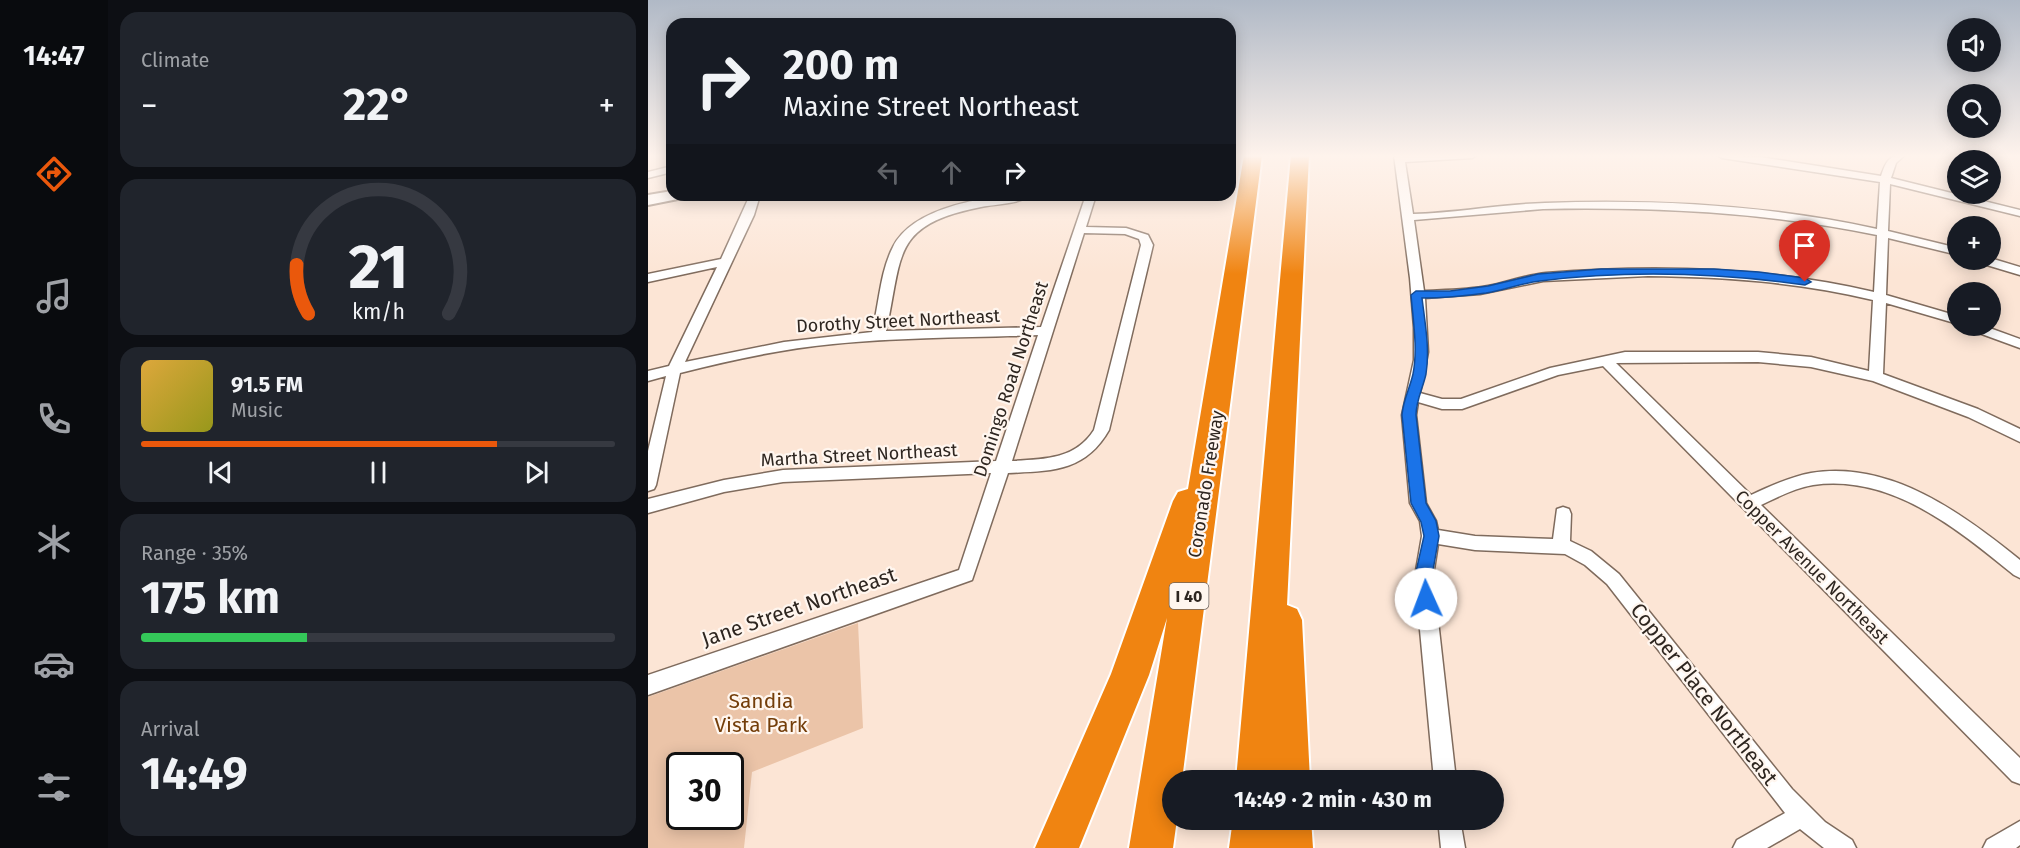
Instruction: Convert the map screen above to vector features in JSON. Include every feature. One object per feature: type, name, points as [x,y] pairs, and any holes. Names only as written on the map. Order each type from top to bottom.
[{"type":"highway","name":"Coronado Freeway","points":[[1151,848],[1248,195]]},
{"type":"highway","points":[[1258,770],[1297,195]]},
{"type":"highway","points":[[1057,848],[1130,675],[1164,579],[1186,512],[1227,344]]},
{"type":"highway","points":[[1280,462],[1289,770]]},
{"type":"highway","points":[[1251,848],[1253,830]]},
{"type":"highway","points":[[1290,830],[1291,848]]},
{"type":"street","points":[[1404,195],[1421,354],[1419,375],[1414,396],[1409,405],[1409,415],[1418,503],[1428,521],[1431,536],[1424,576],[1444,770]]},
{"type":"street","points":[[1876,377],[1885,195]]},
{"type":"street","points":[[1945,195],[2020,213]]},
{"type":"street","points":[[648,200],[666,197]]},
{"type":"street","points":[[648,485],[674,370],[752,201]]},
{"type":"street","points":[[878,336],[898,251],[908,234],[939,215],[999,201]]},
{"type":"street","name":"Domingo Road Northeast","points":[[966,575],[1089,201]]},
{"type":"street","points":[[1407,217],[1441,217],[1541,206],[1689,206],[1782,214],[1884,233],[1947,249]]},
{"type":"street","name":"Martha Street Northeast","points":[[648,506],[714,489],[783,476],[1048,465],[1066,461],[1088,449],[1101,430],[1148,245],[1144,237],[1132,231],[1080,230]]},
{"type":"street","points":[[648,278],[726,262]]},
{"type":"street","points":[[2001,266],[2020,272]]},
{"type":"street","points":[[1416,295],[1450,294],[1488,289],[1538,278],[1601,272],[1759,275],[1881,298],[1947,317]]},
{"type":"street","name":"Dorothy Street Northeast","points":[[648,376],[788,345],[878,336],[1046,331]]},
{"type":"street","points":[[1999,336],[2020,344]]},
{"type":"street","points":[[1414,396],[1442,404],[1462,404],[1555,371],[1605,360],[1664,356],[1758,357],[1811,362],[1876,377],[1973,412],[2020,436]]},
{"type":"street","name":"Copper Avenue Northeast","points":[[1605,360],[2020,773]]},
{"type":"street","points":[[1748,503],[1810,479],[1827,477],[1884,485],[1934,506],[1961,523],[2020,570]]},
{"type":"street","points":[[1561,546],[1563,514]]},
{"type":"street","name":"Copper Place Northeast","points":[[1431,536],[1475,543],[1561,546],[1580,551],[1613,579],[1784,797],[1802,816],[1844,848]]},
{"type":"street","name":"Jane Street Northeast","points":[[648,685],[966,575]]},
{"type":"street","points":[[1745,848],[1802,816]]},
{"type":"street","points":[[1451,830],[1453,848]]},
{"type":"street","points":[[1995,848],[2020,832]]},
{"type":"green space","name":"Sandia Vista Park","points":[[858,623],[863,728],[752,772],[744,848],[648,848],[648,697]]},
{"type":"route","points":[[1426,599],[1424,576],[1431,536],[1428,521],[1418,503],[1409,415],[1409,405],[1414,396],[1419,375],[1421,354],[1416,295],[1450,294],[1488,289],[1538,278],[1601,272],[1759,275],[1805,282]]}]
